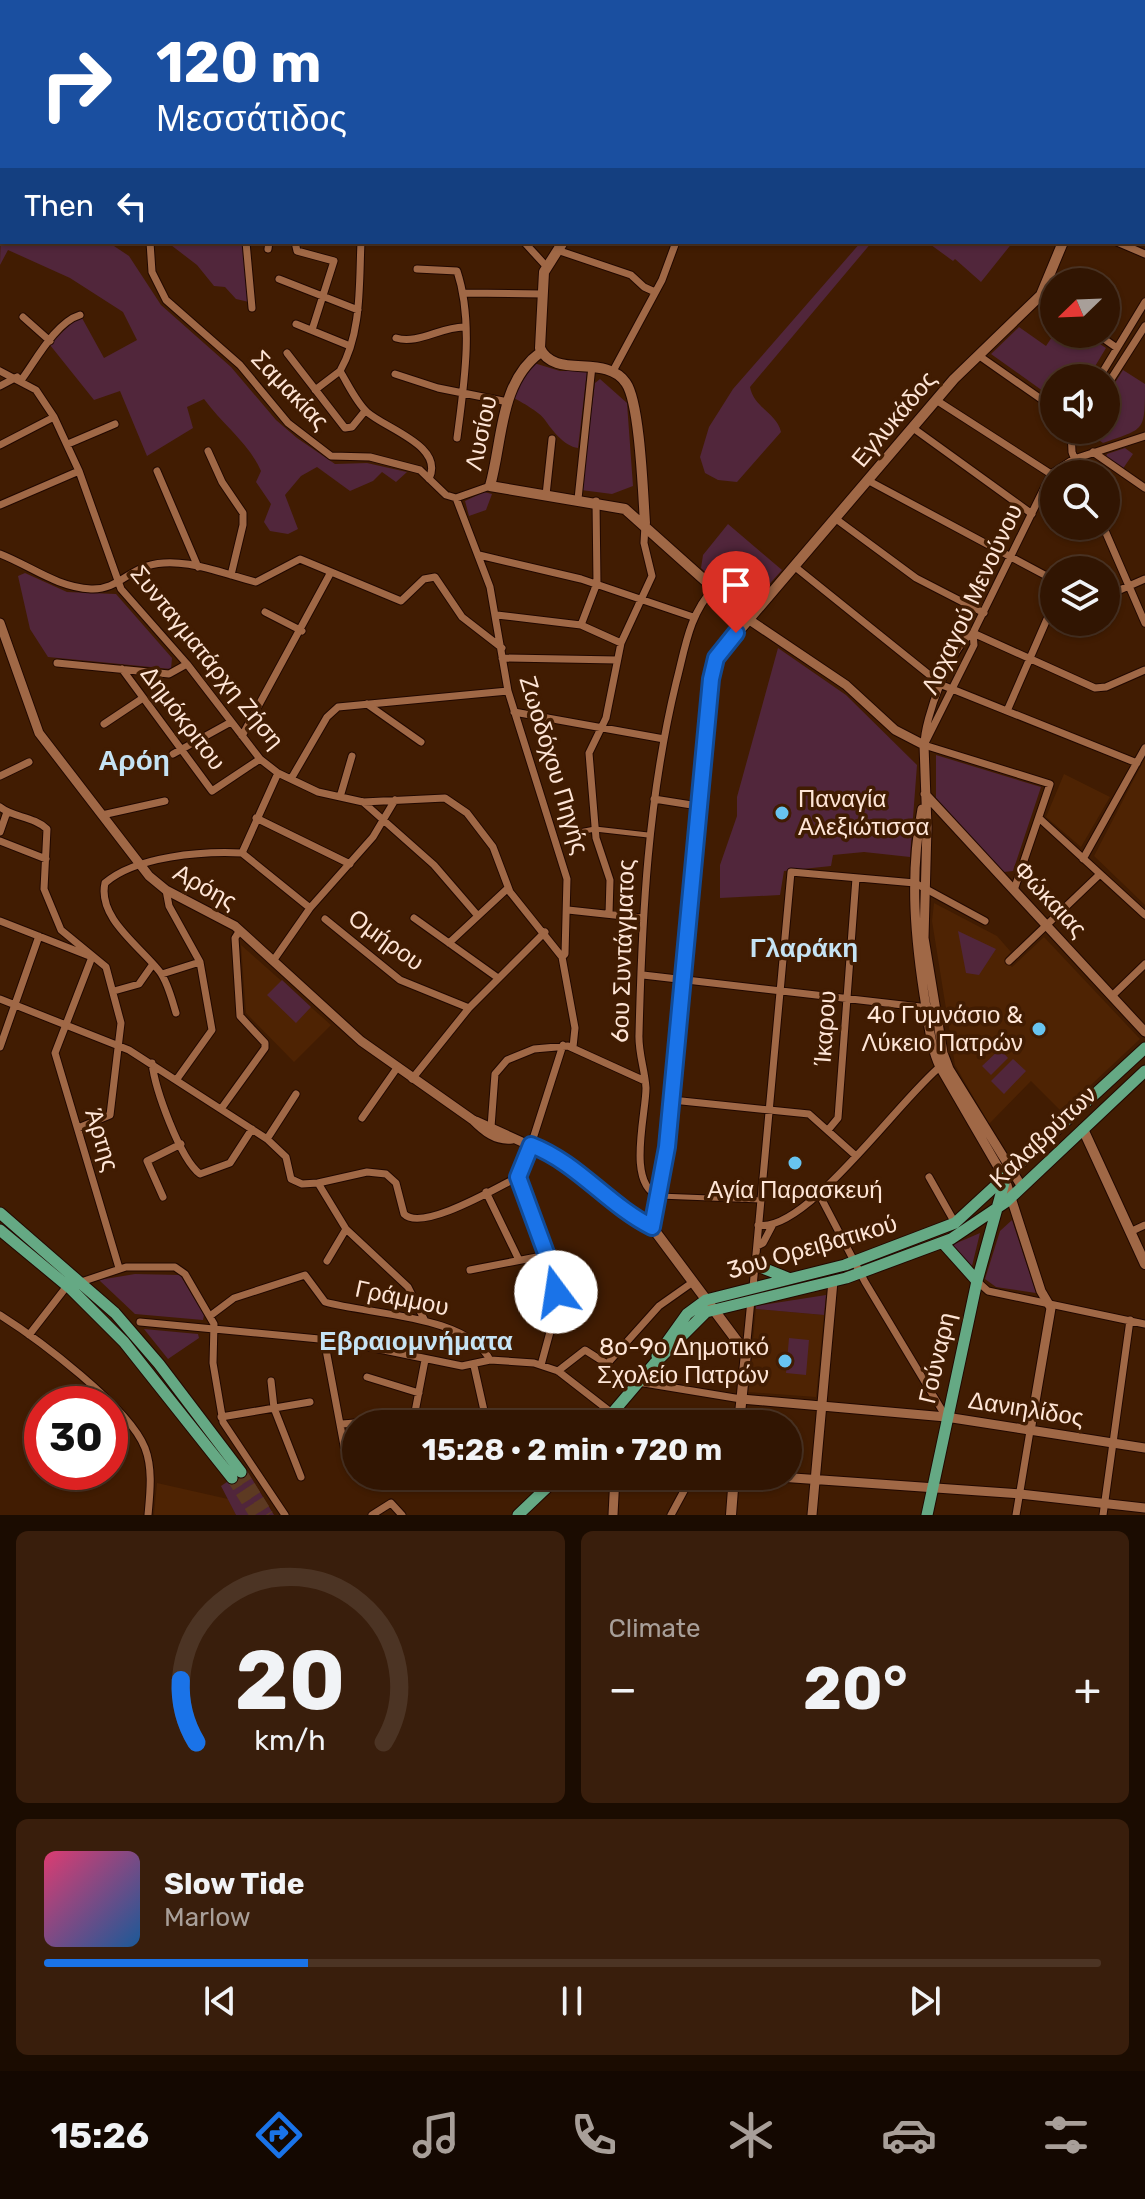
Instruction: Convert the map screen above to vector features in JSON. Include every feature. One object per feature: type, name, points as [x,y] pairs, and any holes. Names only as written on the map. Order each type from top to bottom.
[{"type":"main road","name":"Εγλυκάδος","points":[[1052,268],[1062,244]]},
{"type":"main road","points":[[560,246],[546,266],[541,352],[557,362],[613,371],[625,381],[632,396],[645,523]]},
{"type":"main road","name":"Εγλυκάδος","points":[[659,1196],[672,1100],[714,664],[748,619],[936,400],[1040,296]]},
{"type":"main road","name":"Λυσίου","points":[[490,486],[508,402],[519,375],[541,352]]},
{"type":"main road","points":[[490,486],[621,507],[645,523],[748,619]]},
{"type":"main road","name":"Καλαβρύτων","points":[[995,1211],[1009,1175],[1145,1048]]},
{"type":"main road","name":"Καλαβρύτων","points":[[995,1211],[1145,1071]]},
{"type":"main road","points":[[1083,1129],[1145,1264]]},
{"type":"main road","name":"3ου Ορειβατικού","points":[[709,1304],[752,1293],[833,1281],[955,1223],[1009,1175]]},
{"type":"main road","points":[[659,1196],[652,1227],[746,1353],[740,1410]]},
{"type":"main road","name":"3ου Ορειβατικού","points":[[752,1293],[788,1279],[857,1268],[943,1243],[995,1211]]},
{"type":"main road","name":"Γούναρη","points":[[927,1515],[946,1417],[995,1211]]},
{"type":"main road","points":[[0,1213],[73,1285],[152,1355],[237,1475]]},
{"type":"main road","points":[[0,1230],[73,1285]]},
{"type":"main road","points":[[943,1243],[977,1281]]},
{"type":"main road","points":[[755,1265],[788,1279]]},
{"type":"main road","points":[[615,1410],[654,1364],[687,1314],[709,1304]]},
{"type":"main road","points":[[518,1515],[544,1490]]},
{"type":"main road","points":[[731,1515],[733,1490]]},
{"type":"street","name":"Σαμακίας","points":[[150,244],[152,272],[162,296],[243,368],[288,423],[331,456],[389,461],[420,470],[446,495],[456,498]]},
{"type":"street","points":[[246,244],[252,308]]},
{"type":"street","points":[[295,244],[297,251],[334,261],[312,330]]},
{"type":"street","points":[[315,390],[340,371],[350,346],[358,310],[361,244]]},
{"type":"street","points":[[526,244],[546,266]]},
{"type":"street","points":[[613,371],[655,292],[675,244]]},
{"type":"street","points":[[1122,244],[1145,254]]},
{"type":"street","points":[[560,246],[631,275],[655,292]]},
{"type":"street","points":[[417,269],[457,271],[463,293],[463,393],[457,438]]},
{"type":"street","points":[[279,279],[358,310]]},
{"type":"street","points":[[463,293],[542,294]]},
{"type":"street","points":[[1120,343],[1145,302]]},
{"type":"street","points":[[0,386],[19,378],[50,341],[80,315]]},
{"type":"street","points":[[23,317],[50,341]]},
{"type":"street","points":[[296,324],[350,346]]},
{"type":"street","points":[[396,338],[404,341],[447,326],[465,327]]},
{"type":"street","points":[[1120,365],[1145,326]]},
{"type":"street","points":[[1107,364],[1117,348]]},
{"type":"street","points":[[287,353],[345,428],[352,427],[365,411]]},
{"type":"street","points":[[978,355],[1040,398]]},
{"type":"street","points":[[578,499],[593,366]]},
{"type":"street","name":"Συνταγματάρχη Ζήση","points":[[0,371],[19,378],[39,393],[54,417],[79,471],[118,584],[187,664],[260,759],[278,773],[340,797],[363,802],[441,797],[459,805],[493,847],[508,888],[562,957]]},
{"type":"street","points":[[340,371],[365,411],[426,451],[432,467],[429,479]]},
{"type":"street","points":[[395,374],[508,402]]},
{"type":"street","points":[[936,400],[1040,467]]},
{"type":"street","points":[[0,445],[54,417]]},
{"type":"street","points":[[68,444],[115,424]]},
{"type":"street","points":[[913,428],[1032,514]]},
{"type":"street","points":[[1072,444],[1074,459],[1145,436]]},
{"type":"street","points":[[546,495],[552,439]]},
{"type":"street","points":[[208,451],[222,482],[243,513],[231,575]]},
{"type":"street","points":[[1093,452],[1145,488]]},
{"type":"street","points":[[0,505],[79,471]]},
{"type":"street","points":[[157,471],[198,567]]},
{"type":"street","points":[[869,481],[1040,573]]},
{"type":"street","points":[[456,498],[490,486]]},
{"type":"street","name":"Λοχαγού Μενούνου","points":[[924,745],[974,645],[973,633],[1040,497]]},
{"type":"street","name":"Ζωοδόχου Πηγής","points":[[456,498],[479,555],[497,615],[508,691],[567,879],[568,910],[565,954],[562,957],[575,1028],[573,1047]]},
{"type":"street","points":[[581,625],[597,583],[596,501]]},
{"type":"street","points":[[836,519],[925,584],[984,613]]},
{"type":"street","points":[[609,914],[609,876],[595,829],[589,753],[601,728],[621,643],[653,573],[644,543],[645,523]]},
{"type":"street","points":[[1109,540],[1145,623]]},
{"type":"street","points":[[0,554],[69,586],[98,589],[118,584],[149,565],[198,567],[257,582],[297,559],[401,601],[424,579],[437,578],[462,617],[502,648]]},
{"type":"street","points":[[479,555],[597,583],[693,617]]},
{"type":"street","points":[[794,566],[942,685],[1137,763]]},
{"type":"street","points":[[242,736],[302,631],[331,572]]},
{"type":"street","points":[[1120,590],[1145,579]]},
{"type":"street","name":"6ου Συντάγματος","points":[[659,1196],[647,1186],[640,1168],[645,1081],[639,1049],[642,918],[648,835],[664,739],[693,617],[714,588]]},
{"type":"street","points":[[265,612],[302,631]]},
{"type":"street","points":[[497,615],[581,625],[621,643]]},
{"type":"street","points":[[748,619],[846,685],[895,730],[924,745],[1050,786],[1014,890]]},
{"type":"street","name":"Αρόης","points":[[0,623],[39,733],[141,866],[166,890],[214,912],[240,930],[349,1031],[397,1068],[473,1120],[484,1131],[502,1141],[512,1139]]},
{"type":"street","points":[[930,1008],[924,938],[924,745],[928,717],[964,640],[973,633],[1095,688],[1106,687],[1145,670]]},
{"type":"street","points":[[1007,711],[1040,634]]},
{"type":"street","points":[[502,658],[617,660]]},
{"type":"street","points":[[57,663],[175,674],[187,664]]},
{"type":"street","name":"Δημόκριτου","points":[[122,669],[212,791],[260,759]]},
{"type":"street","points":[[291,779],[334,709],[508,691]]},
{"type":"street","points":[[104,724],[143,698]]},
{"type":"street","points":[[367,704],[421,742]]},
{"type":"street","points":[[514,712],[664,739]]},
{"type":"street","points":[[173,754],[231,722]]},
{"type":"street","points":[[1083,859],[1145,748]]},
{"type":"street","points":[[340,797],[352,756]]},
{"type":"street","points":[[0,776],[29,762]]},
{"type":"street","points":[[242,853],[278,773]]},
{"type":"street","points":[[925,794],[917,838],[914,931],[943,1065],[1009,1175],[1022,1187]]},
{"type":"street","name":"Φώκαιας","points":[[925,794],[1145,1032]]},
{"type":"street","points":[[654,799],[698,806]]},
{"type":"street","points":[[273,961],[310,908],[384,822],[395,800]]},
{"type":"street","points":[[102,815],[165,801]]},
{"type":"street","points":[[363,802],[434,865],[478,916]]},
{"type":"street","points":[[0,832],[4,810],[32,818],[47,829],[42,884],[58,924],[106,967],[114,991],[122,1030],[113,1073],[110,1115],[78,1128]]},
{"type":"street","points":[[256,818],[350,864]]},
{"type":"street","points":[[1039,818],[1145,915]]},
{"type":"street","points":[[574,833],[595,829],[648,835]]},
{"type":"street","points":[[0,841],[46,859]]},
{"type":"street","points":[[176,1013],[162,974],[111,916],[104,889],[108,880],[141,866],[196,852],[242,853],[310,908]]},
{"type":"street","points":[[746,1353],[791,872],[915,883],[985,921]]},
{"type":"street","points":[[1009,961],[1100,874]]},
{"type":"street","name":"Ίκαρου","points":[[828,1130],[838,1118],[856,878]]},
{"type":"street","points":[[449,943],[508,888]]},
{"type":"street","points":[[166,890],[169,906],[200,962],[212,1030],[177,1079]]},
{"type":"street","points":[[568,910],[642,918]]},
{"type":"street","points":[[414,918],[498,978]]},
{"type":"street","name":"Ομήρου","points":[[325,919],[400,980],[469,1008]]},
{"type":"street","points":[[0,921],[92,957]]},
{"type":"street","points":[[221,1109],[265,1048],[263,1040],[240,1016],[235,938],[240,930]]},
{"type":"street","points":[[412,1079],[469,1008],[545,932]]},
{"type":"street","points":[[0,1047],[39,936]]},
{"type":"street","name":"Άρτης","points":[[92,957],[55,1053],[119,1268]]},
{"type":"street","points":[[162,974],[200,962]]},
{"type":"street","points":[[114,991],[139,984],[153,964]]},
{"type":"street","points":[[1112,996],[1145,964]]},
{"type":"street","points":[[643,975],[930,1008]]},
{"type":"street","points":[[0,999],[120,1045],[152,1063],[267,1139],[286,1157],[291,1179],[302,1184],[367,1172],[386,1174],[395,1180],[402,1211],[412,1220],[443,1213],[518,1177]]},
{"type":"street","points":[[541,1365],[556,1302],[555,1279],[518,1177],[563,1045]]},
{"type":"street","points":[[491,1127],[491,1089],[499,1067],[526,1051],[563,1045],[573,1047],[645,1081]]},
{"type":"street","points":[[152,1063],[156,1085],[194,1170],[204,1175],[230,1163],[252,1129]]},
{"type":"street","points":[[758,1225],[772,1226],[784,1222],[819,1194],[902,1103],[943,1065]]},
{"type":"street","points":[[362,1118],[397,1068]]},
{"type":"street","points":[[267,1139],[296,1094]]},
{"type":"street","points":[[672,1100],[809,1114],[856,1156]]},
{"type":"street","name":"Αρόης","points":[[473,1120],[566,1162],[629,1216],[652,1227]]},
{"type":"street","points":[[163,1197],[147,1161],[181,1144]]},
{"type":"street","points":[[1009,1175],[1011,1197],[1041,1291],[1050,1308],[1016,1515]]},
{"type":"street","points":[[929,1177],[955,1223]]},
{"type":"street","points":[[318,1183],[346,1229],[405,1282],[425,1321]]},
{"type":"street","points":[[486,1192],[519,1260]]},
{"type":"street","points":[[819,1194],[857,1268],[946,1417]]},
{"type":"street","points":[[659,1196],[761,1200]]},
{"type":"street","points":[[1130,1232],[1145,1225]]},
{"type":"street","points":[[757,1246],[763,1243],[772,1226]]},
{"type":"street","points":[[327,1261],[346,1229]]},
{"type":"street","points":[[470,1270],[547,1255]]},
{"type":"street","points":[[29,1335],[73,1285],[119,1268],[179,1268],[210,1316],[214,1329],[213,1363],[221,1417],[285,1515]]},
{"type":"street","name":"Γράμμου","points":[[210,1316],[234,1298],[288,1279],[307,1277],[316,1294],[325,1302],[453,1327],[481,1348],[490,1360]]},
{"type":"street","points":[[812,1515],[833,1281]]},
{"type":"street","points":[[977,1281],[988,1291],[1050,1308],[1145,1324]]},
{"type":"street","points":[[558,1371],[585,1350],[608,1363],[655,1311],[693,1282]]},
{"type":"street","points":[[0,1315],[29,1335],[114,1406],[137,1432],[149,1464],[148,1515]]},
{"type":"street","points":[[1103,1515],[1130,1320]]},
{"type":"street","points":[[140,1322],[324,1339],[425,1360],[474,1366],[490,1360],[541,1365],[558,1371],[608,1410]]},
{"type":"street","points":[[324,1339],[342,1424]]},
{"type":"street","points":[[415,1410],[425,1360]]},
{"type":"street","points":[[474,1366],[484,1410]]},
{"type":"street","points":[[367,1377],[419,1393]]},
{"type":"street","points":[[271,1381],[274,1408],[301,1477]]},
{"type":"street","points":[[638,1382],[741,1399]]},
{"type":"street","name":"Δανιηλίδος","points":[[741,1399],[946,1417],[1145,1448]]},
{"type":"street","points":[[221,1417],[310,1402]]},
{"type":"street","points":[[802,1479],[1020,1494],[1104,1502],[1137,1510]]},
{"type":"street","points":[[613,1515],[614,1490]]},
{"type":"street","points":[[671,1515],[684,1490]]},
{"type":"street","points":[[372,1515],[391,1503],[402,1515]]},
{"type":"shaded area","points":[[1,244],[111,244],[129,256],[161,305],[231,367],[276,420],[297,438],[335,464],[367,463],[407,472],[396,482],[382,472],[373,481],[350,491],[317,467],[301,476],[285,495],[298,529],[288,534],[270,531],[264,522],[271,504],[256,482],[261,471],[256,461],[204,399],[187,407],[193,428],[147,456],[120,391],[94,400],[50,345],[75,319],[82,318],[104,358],[137,340],[123,312],[70,278],[8,250],[0,265]]},
{"type":"shaded area","points":[[170,244],[243,244],[249,302],[236,299],[225,287],[214,286],[197,265]]},
{"type":"shaded area","points":[[859,244],[870,244],[750,387],[756,400],[779,425],[781,432],[737,482],[718,480],[705,473],[700,457],[709,427],[733,389]]},
{"type":"shaded area","points":[[930,244],[1011,244],[981,282],[955,259],[953,261]]},
{"type":"shaded area","points":[[1019,327],[1040,342],[1040,348],[1106,348],[1096,364],[1040,364],[1040,389],[991,354]]},
{"type":"shaded area","points":[[534,363],[560,371],[587,371],[578,448],[563,441],[543,417],[512,397]]},
{"type":"shaded area","points":[[1123,370],[1145,384],[1143,420],[1135,431],[1120,437],[1120,375]]},
{"type":"shaded area","points":[[600,379],[627,403],[633,486],[612,494],[581,490],[595,383]]},
{"type":"shaded area","points":[[1125,448],[1133,454],[1122,470],[1120,460],[1107,460],[1107,454]]},
{"type":"shaded area","points":[[484,492],[492,494],[486,510],[469,516],[465,501]]},
{"type":"shaded area","points":[[728,524],[782,570],[746,610],[701,568],[703,555]]},
{"type":"shaded area","points":[[25,573],[67,592],[116,594],[172,658],[171,669],[48,657],[30,629],[18,576]]},
{"type":"shaded area","points":[[778,648],[846,695],[917,765],[910,857],[864,852],[833,855],[831,866],[784,871],[780,895],[720,898],[720,865],[737,816],[737,797]]},
{"type":"shaded area","points":[[936,755],[1041,787],[1013,871],[1004,872],[936,798]]},
{"type":"shaded area","points":[[1145,758],[1145,905],[1094,856]]},
{"type":"shaded area","points":[[1064,774],[1110,797],[1081,847],[1046,817]]},
{"type":"shaded area","name":"4ο Γυμνάσιο & Λύκειο Πατρών","points":[[934,903],[997,936],[1011,952],[1004,960],[1012,967],[1044,937],[1140,1039],[1062,1112],[1031,1081],[989,1124],[955,1065],[932,921]]},
{"type":"shaded area","points":[[958,931],[996,949],[979,975],[966,973]]},
{"type":"shaded area","points":[[241,945],[331,1025],[294,1062],[246,1013]]},
{"type":"shaded area","points":[[282,980],[311,1007],[296,1023],[267,995]]},
{"type":"shaded area","points":[[1000,1049],[1008,1058],[991,1075],[982,1066]]},
{"type":"shaded area","points":[[1013,1059],[1026,1071],[1004,1094],[991,1081]]},
{"type":"shaded area","points":[[1012,1220],[1036,1293],[996,1287],[985,1279],[1000,1231]]},
{"type":"shaded area","points":[[980,1233],[972,1266],[968,1265],[952,1245]]},
{"type":"shaded area","points":[[135,1274],[180,1275],[204,1315],[203,1320],[135,1314],[99,1280]]},
{"type":"shaded area","points":[[826,1295],[824,1315],[756,1309],[756,1306]]},
{"type":"shaded area","name":"8o-9ο Δημοτικό Σχολείο Πατρών","points":[[756,1309],[824,1315],[816,1397],[748,1392]]},
{"type":"shaded area","points":[[144,1329],[198,1334],[199,1338],[168,1359]]},
{"type":"shaded area","points":[[789,1338],[809,1340],[806,1375],[786,1373]]},
{"type":"shaded area","points":[[246,1469],[274,1515],[236,1515],[221,1486]]},
{"type":"shaded area","points":[[157,1483],[228,1499],[236,1515],[154,1515]]},
{"type":"tunnel","points":[[241,1472],[268,1515]]},
{"type":"tunnel","points":[[232,1478],[255,1515]]},
{"type":"place","name":"Παναγία Αλεξιώτισσα","points":[[782,813]]},
{"type":"place","name":"4ο Γυμνάσιο & Λύκειο Πατρών","points":[[1039,1029]]},
{"type":"place","name":"Αγία Παρασκευή","points":[[795,1163]]},
{"type":"place","name":"8o-9ο Δημοτικό Σχολείο Πατρών","points":[[785,1361]]},
{"type":"district","name":"Αρόη","points":[[134,760]]},
{"type":"district","name":"Γλαράκη","points":[[804,948]]},
{"type":"district","name":"Εβραιομνήματα","points":[[416,1341]]},
{"type":"route","points":[[556,1292],[555,1279],[518,1177],[518,1169],[531,1145],[566,1162],[629,1216],[652,1227],[667,1147],[711,679],[716,658],[736,633]]}]
